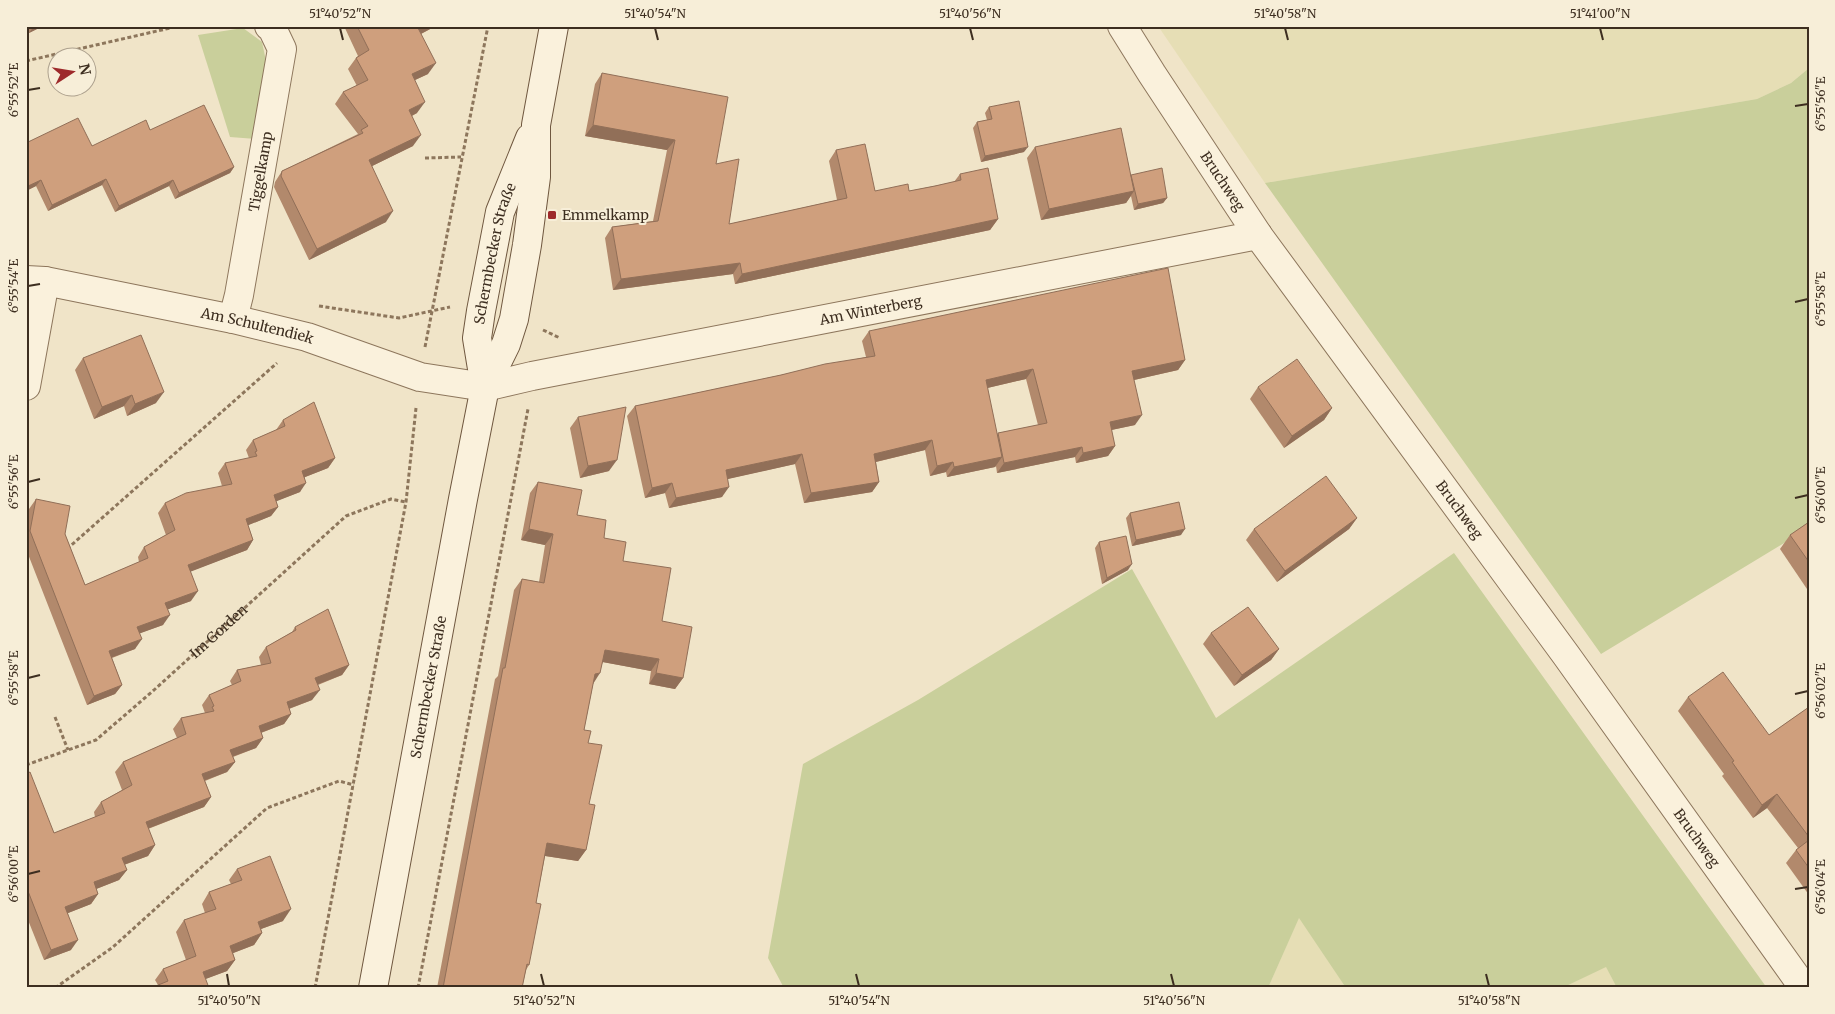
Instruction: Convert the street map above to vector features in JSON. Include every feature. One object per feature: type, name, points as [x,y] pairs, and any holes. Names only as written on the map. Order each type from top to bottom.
[{"type":"street","name":"Tiggelkamp","points":[[233,319],[239,295],[282,49],[272,28],[269,26]]},
{"type":"street","name":"Schermbecker Straße","points":[[373,988],[485,387],[506,344],[514,319],[527,245],[536,176],[536,125],[554,26]]},
{"type":"street","name":"Bruchweg","points":[[1122,26],[1258,236],[1566,655],[1804,988]]},
{"type":"street","name":"Am Winterberg","points":[[485,387],[532,376],[1258,236]]},
{"type":"street","name":"Am Schultendiek","points":[[36,280],[233,319],[307,337],[420,377],[485,387]]},
{"type":"street","points":[[26,386],[36,280]]},
{"type":"path","points":[[26,61],[179,26]]},
{"type":"path","points":[[314,306],[399,318],[432,310],[488,26]]},
{"type":"path","points":[[425,158],[461,157]]},
{"type":"path","points":[[66,550],[307,337]]},
{"type":"path","points":[[418,988],[526,421],[532,376]]},
{"type":"path","points":[[316,988],[406,502],[420,377]]},
{"type":"path","name":"Im Gorden","points":[[26,764],[96,740],[346,516],[390,499],[406,502]]},
{"type":"path","points":[[55,717],[68,750]]},
{"type":"path","points":[[55,988],[113,947],[267,808],[339,781],[354,785]]},
{"type":"shaded area","points":[[1158,26],[1809,26],[1809,68],[1791,83],[1757,99],[1265,183]]},
{"type":"shaded area","points":[[1299,917],[1346,988],[1268,988]]},
{"type":"shaded area","points":[[1606,966],[1617,988],[1562,988]]},
{"type":"green space","points":[[243,28],[262,42],[266,61],[256,139],[230,137],[198,35]]},
{"type":"green space","points":[[1809,68],[1809,528],[1601,654],[1265,183],[1757,99],[1791,83]]},
{"type":"green space","points":[[1454,553],[1767,988],[1617,988],[1606,967],[1562,988],[1346,988],[1299,918],[1268,988],[784,988],[768,958],[803,764],[918,700],[1132,569],[1216,718]]},
{"type":"building","points":[[357,26],[421,26],[418,28],[436,63],[412,74],[425,102],[409,110],[421,135],[369,160],[393,211],[317,249],[281,176],[282,171],[363,133],[361,130],[368,126],[343,92],[368,80],[356,58],[369,50]]},
{"type":"building","points":[[602,73],[728,97],[716,164],[739,159],[729,224],[847,198],[836,150],[865,144],[875,191],[908,184],[909,191],[935,186],[961,180],[960,174],[988,168],[998,219],[742,274],[740,263],[621,279],[612,227],[658,221],[675,140],[593,125]]},
{"type":"building","points":[[1019,101],[1028,147],[985,156],[977,122],[992,119],[989,107]]},
{"type":"building","points":[[204,105],[234,167],[179,193],[173,180],[119,206],[106,179],[52,205],[41,180],[26,187],[26,143],[78,118],[92,146],[146,120],[150,130]]},
{"type":"building","points":[[1121,128],[1134,191],[1049,209],[1035,147]]},
{"type":"building","points":[[1162,168],[1167,198],[1138,204],[1131,175]]},
{"type":"building","points":[[1168,268],[1185,360],[1132,371],[1142,415],[1110,422],[1115,446],[1083,453],[1082,447],[1004,463],[998,433],[1047,423],[1033,369],[986,380],[1002,457],[954,467],[953,462],[937,466],[932,440],[874,454],[879,482],[811,493],[802,454],[726,470],[729,487],[676,498],[672,483],[652,488],[635,406],[825,364],[875,356],[869,331]]},
{"type":"building","points":[[141,335],[164,392],[135,404],[132,395],[102,407],[83,358]]},
{"type":"building","points":[[1297,359],[1332,408],[1292,436],[1258,387]]},
{"type":"building","points":[[314,402],[335,458],[302,471],[306,483],[274,495],[278,507],[246,519],[253,540],[188,565],[198,591],[165,603],[170,615],[137,627],[142,639],[109,651],[122,685],[94,696],[30,531],[36,499],[70,506],[65,534],[85,585],[148,558],[144,547],[175,530],[165,503],[186,493],[232,484],[225,463],[257,456],[253,440],[285,426],[283,420]]},
{"type":"building","points":[[626,407],[617,460],[588,466],[578,417]]},
{"type":"building","points":[[1326,476],[1357,518],[1285,571],[1254,529]]},
{"type":"building","points":[[538,482],[582,490],[577,515],[606,520],[604,538],[626,542],[623,561],[671,568],[662,621],[692,627],[683,678],[656,673],[659,659],[605,650],[600,673],[595,674],[584,730],[591,731],[588,743],[602,745],[589,804],[595,805],[586,850],[547,843],[536,903],[541,904],[529,965],[527,964],[522,988],[443,988],[503,668],[505,668],[522,579],[544,583],[553,534],[529,529]]},
{"type":"building","points":[[1179,502],[1185,529],[1136,540],[1130,513]]},
{"type":"building","points":[[1809,522],[1809,562],[1790,535]]},
{"type":"building","points":[[1126,536],[1132,564],[1107,578],[1099,542]]},
{"type":"building","points":[[1248,607],[1279,649],[1242,675],[1211,633]]},
{"type":"building","points":[[328,609],[349,665],[315,678],[320,690],[287,702],[291,714],[259,726],[263,738],[230,750],[235,762],[202,774],[211,797],[146,822],[155,845],[122,858],[127,870],[94,882],[98,894],[65,907],[78,940],[51,950],[26,886],[26,774],[30,772],[54,833],[105,813],[101,802],[132,785],[123,762],[186,734],[181,718],[214,711],[209,695],[241,681],[237,670],[271,663],[266,647],[296,630],[295,627]]},
{"type":"building","points":[[1723,672],[1769,735],[1809,707],[1809,837],[1777,794],[1762,805],[1732,762],[1734,761],[1688,697]]},
{"type":"building","points":[[1809,840],[1809,868],[1796,850]]},
{"type":"building","points":[[270,856],[291,909],[258,922],[262,933],[230,946],[235,960],[203,972],[209,988],[151,988],[168,981],[163,969],[196,956],[184,920],[216,909],[209,892],[242,880],[237,869]]},
{"type":"place","name":"Emmelkamp","points":[[552,215]]}]
